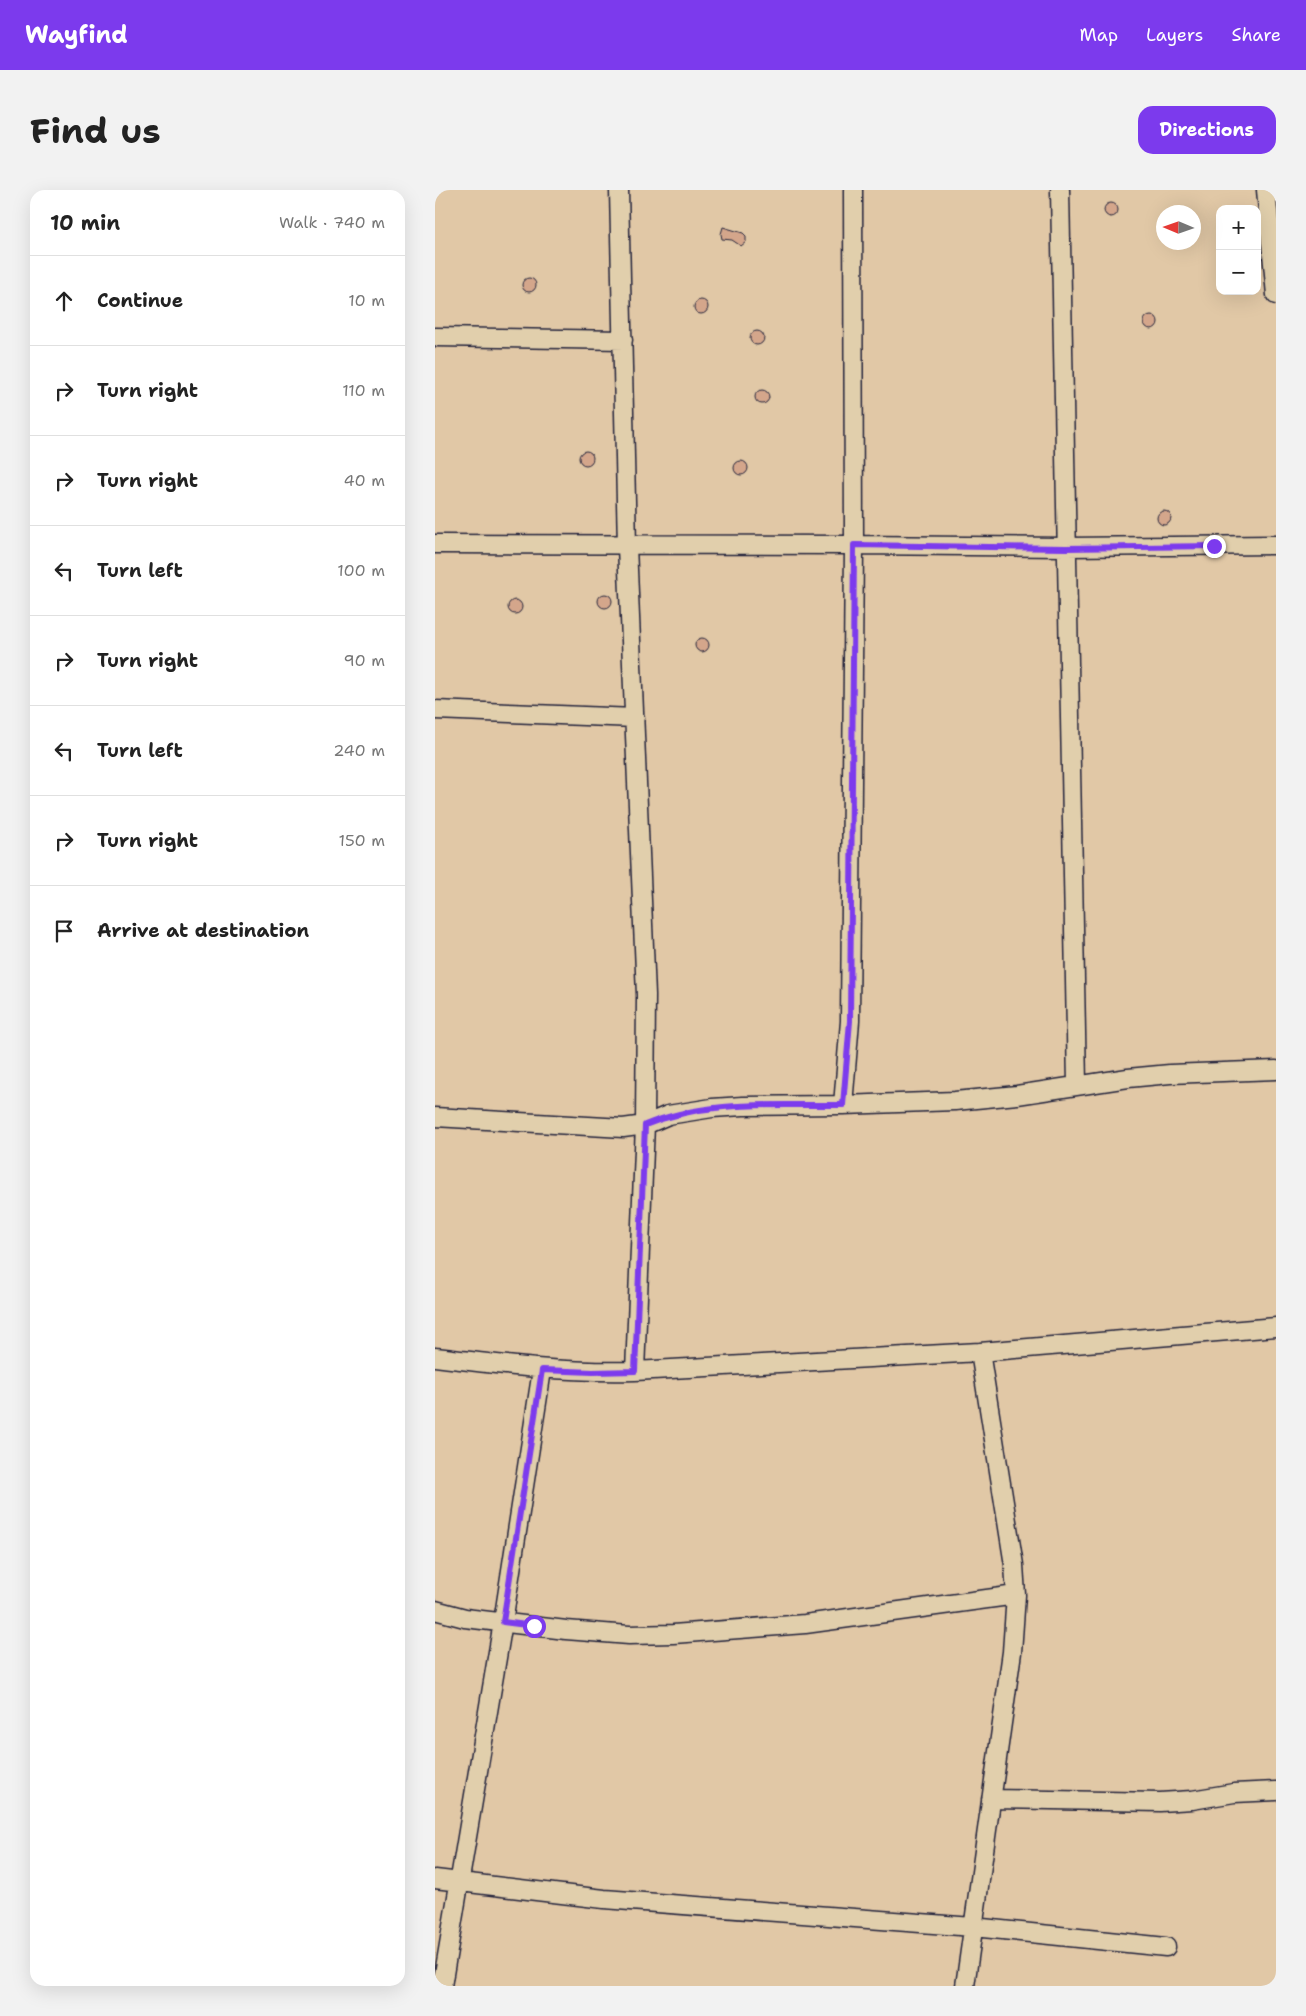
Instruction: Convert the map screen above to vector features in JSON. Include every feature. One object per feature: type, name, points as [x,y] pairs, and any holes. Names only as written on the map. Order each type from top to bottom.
[{"type":"street","points":[[619,190],[627,546],[646,995],[645,1125],[635,1371]]},
{"type":"street","points":[[843,1105],[850,1021],[854,545],[853,190]]},
{"type":"street","points":[[1060,190],[1077,1085]]},
{"type":"street","points":[[1266,190],[1276,295]]},
{"type":"street","points":[[435,337],[623,340]]},
{"type":"street","points":[[435,544],[627,546],[854,545],[1066,548],[1276,545]]},
{"type":"street","points":[[435,710],[635,718]]},
{"type":"street","points":[[435,1116],[623,1128],[645,1125],[669,1115],[712,1108],[955,1101],[1170,1074],[1276,1070]]},
{"type":"street","points":[[435,1357],[542,1370],[635,1371],[980,1352],[1276,1327]]},
{"type":"street","points":[[965,1986],[1012,1652],[1017,1595],[1014,1565],[980,1352]]},
{"type":"street","points":[[442,1986],[503,1622],[542,1370]]},
{"type":"street","points":[[435,1610],[465,1618],[620,1634],[673,1634],[805,1624],[1017,1595]]},
{"type":"street","points":[[991,1799],[1160,1802],[1192,1800],[1235,1793],[1276,1791]]},
{"type":"street","points":[[435,1879],[604,1899],[973,1927],[1166,1946]]},
{"type":"building","points":[[1111,203],[1116,205],[1118,210],[1116,215],[1111,217],[1106,215],[1104,210],[1106,205]]},
{"type":"building","points":[[723,227],[743,233],[746,236],[746,242],[741,246],[732,240],[722,239]]},
{"type":"building","points":[[529,278],[534,280],[536,285],[534,290],[529,292],[524,290],[522,285],[524,280]]},
{"type":"building","points":[[701,300],[706,302],[708,307],[706,312],[701,314],[696,312],[694,307],[696,302]]},
{"type":"building","points":[[1151,315],[1156,317],[1158,322],[1156,327],[1151,329],[1146,327],[1144,322],[1146,317]]},
{"type":"building","points":[[757,331],[762,333],[764,338],[762,343],[757,345],[752,343],[750,338],[752,333]]},
{"type":"building","points":[[762,390],[767,392],[769,397],[767,402],[762,404],[757,402],[755,397],[757,392]]},
{"type":"building","points":[[586,451],[591,453],[593,458],[591,463],[586,465],[581,463],[579,458],[581,453]]},
{"type":"building","points":[[741,461],[746,463],[748,468],[746,473],[741,475],[736,473],[734,468],[736,463]]},
{"type":"building","points":[[1164,511],[1169,513],[1171,518],[1169,523],[1164,525],[1159,523],[1157,518],[1159,513]]},
{"type":"building","points":[[605,594],[610,596],[612,601],[610,606],[605,608],[600,606],[598,601],[600,596]]},
{"type":"building","points":[[515,600],[520,602],[522,607],[520,612],[515,614],[510,612],[508,607],[510,602]]},
{"type":"building","points":[[702,638],[707,640],[709,645],[707,650],[702,652],[697,650],[695,645],[697,640]]},
{"type":"route","points":[[534,1626],[503,1622],[542,1370],[635,1371],[645,1125],[669,1115],[691,1110],[743,1106],[843,1105],[850,1021],[854,545],[1066,548],[1214,546]]}]
